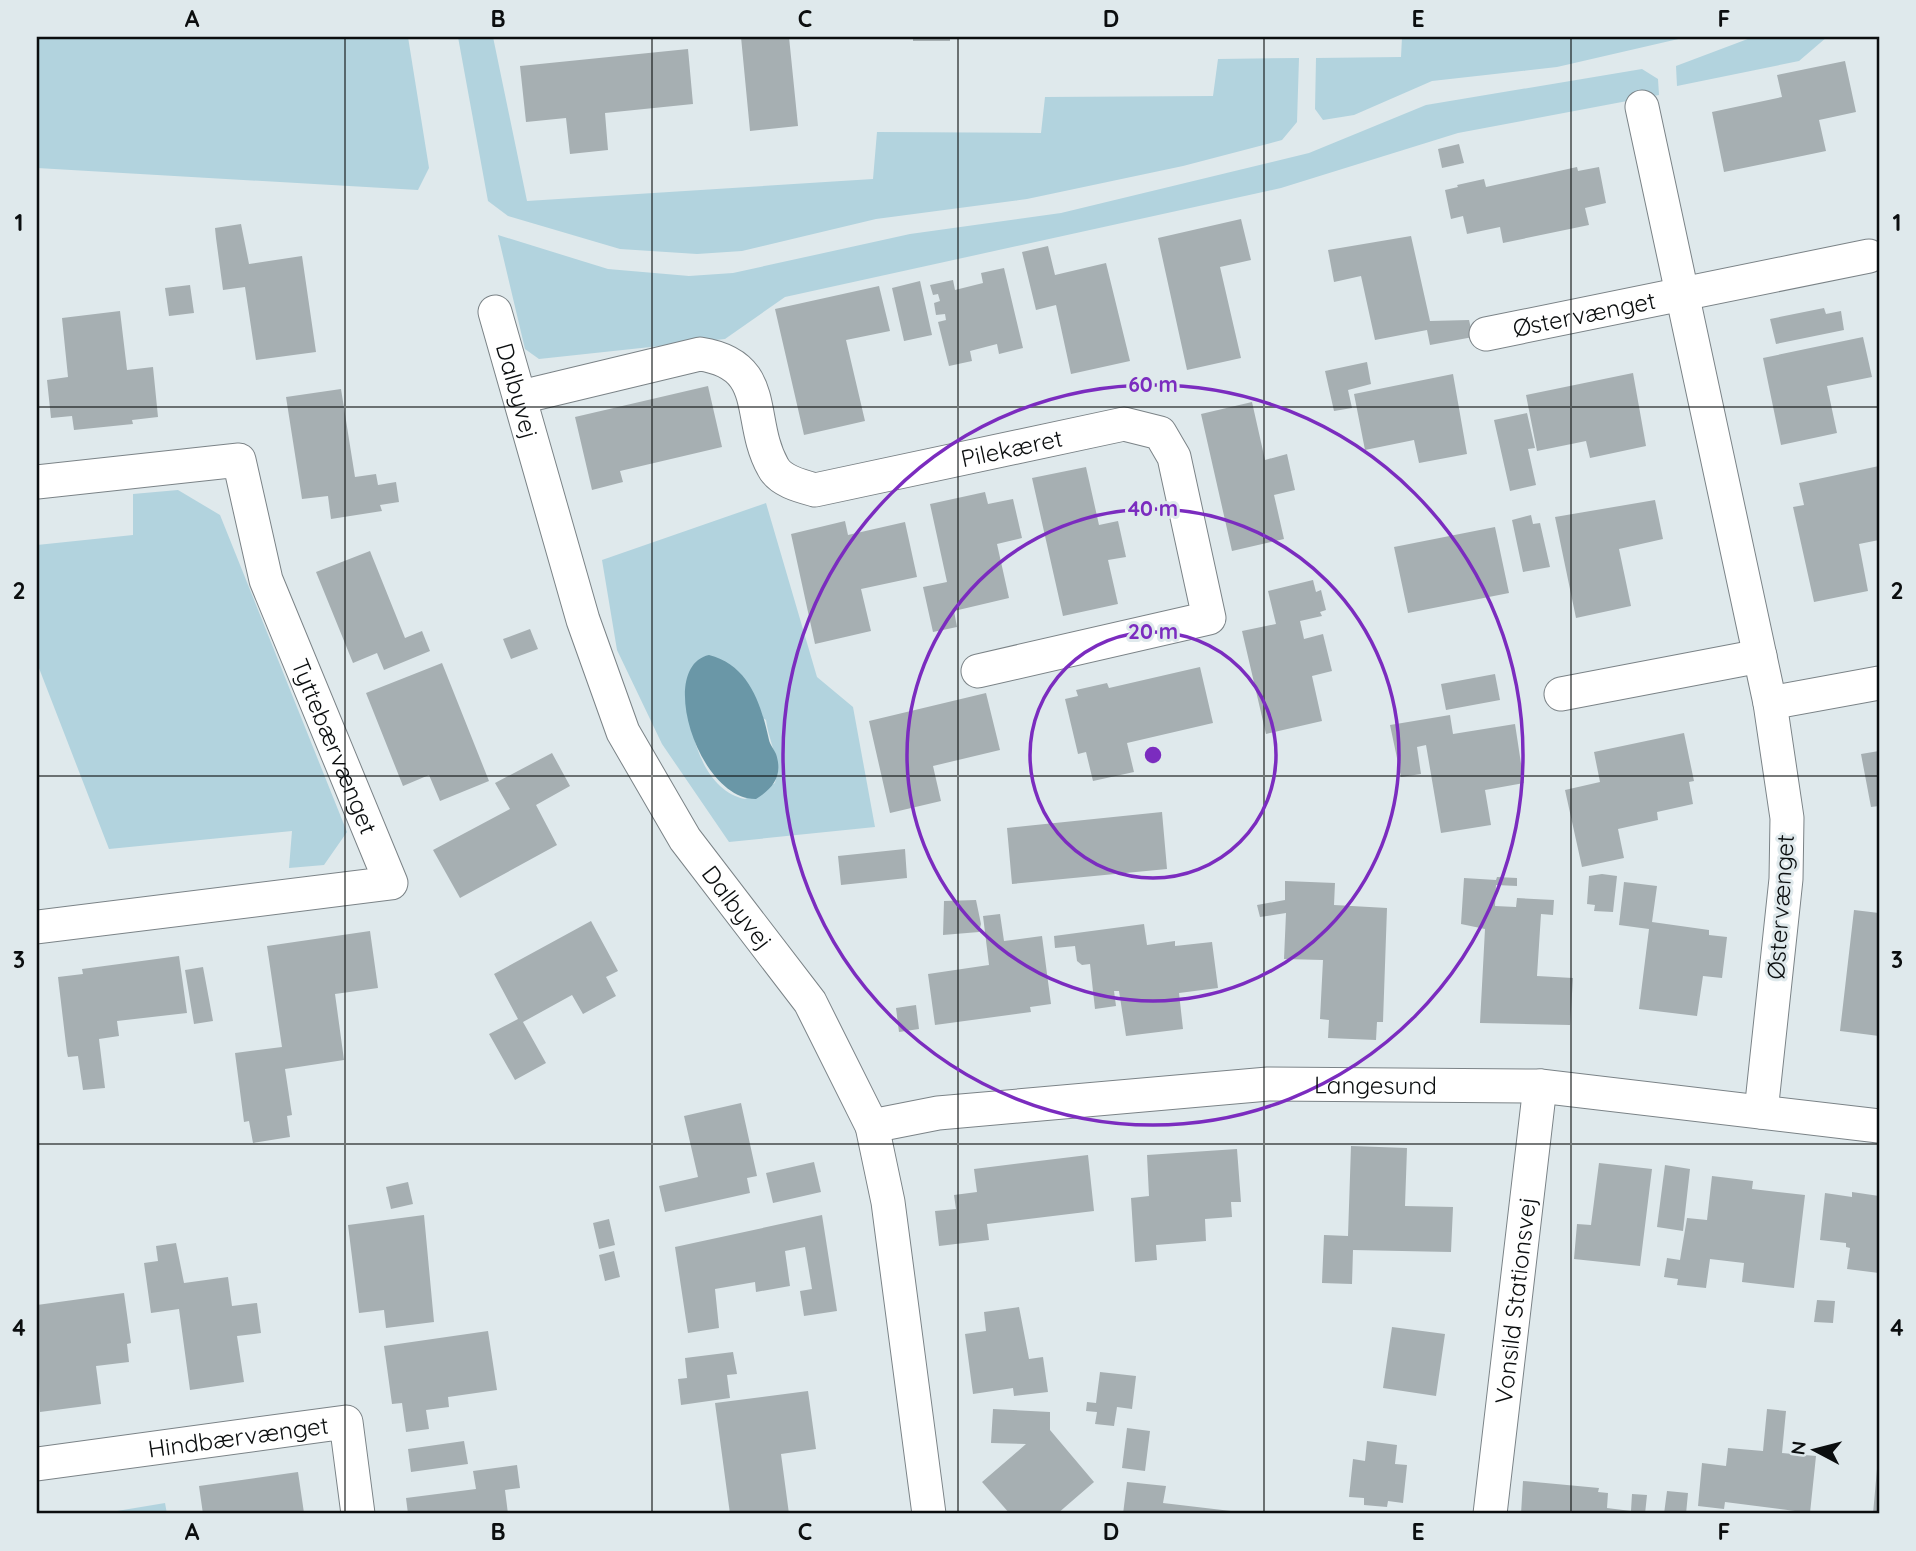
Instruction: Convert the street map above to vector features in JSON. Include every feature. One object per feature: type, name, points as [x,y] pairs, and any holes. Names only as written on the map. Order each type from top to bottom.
[{"type":"street","name":"Østervænget","points":[[1642,107],[1770,703],[1787,818],[1786,879],[1762,1112]]},
{"type":"street","name":"Østervænget","points":[[1486,334],[1869,256]]},
{"type":"street","name":"Dalbyvej","points":[[495,312],[583,620],[623,732],[685,839],[810,1002],[872,1126],[887,1202],[929,1514]]},
{"type":"street","name":"Pilekæret","points":[[521,397],[700,354],[723,357],[747,375],[773,468],[791,483],[815,490],[1124,424],[1160,433],[1174,457],[1209,618],[978,671]]},
{"type":"street","name":"Tyttebærvænget","points":[[37,482],[239,460],[266,580],[391,883],[37,927]]},
{"type":"street","points":[[1561,694],[1760,656]]},
{"type":"street","points":[[1770,703],[1879,683]]},
{"type":"street","name":"Langesund","points":[[872,1126],[938,1113],[1268,1084],[1540,1086],[1879,1126]]},
{"type":"street","name":"Vonsild Stationsvej","points":[[1490,1514],[1540,1086]]},
{"type":"street","name":"Hindbærvænget","points":[[37,1464],[346,1422],[359,1514]]},
{"type":"shaded area","points":[[37,37],[408,37],[429,168],[418,190],[37,168]]},
{"type":"shaded area","points":[[458,37],[493,37],[527,201],[873,179],[877,132],[1041,133],[1045,97],[1213,96],[1218,59],[1299,58],[1297,122],[1282,140],[1183,166],[1027,199],[876,219],[742,251],[697,254],[620,249],[508,216],[488,201]]},
{"type":"shaded area","points":[[1402,37],[1687,37],[1557,67],[1432,81],[1354,115],[1323,120],[1315,109],[1316,58],[1401,57]]},
{"type":"shaded area","points":[[1753,37],[1827,37],[1799,61],[1677,86],[1676,66]]},
{"type":"shaded area","points":[[1642,69],[1658,79],[1659,95],[1458,133],[1281,188],[785,297],[725,339],[539,359],[525,349],[498,235],[608,269],[689,276],[733,273],[910,234],[1061,213],[1309,153],[1426,105]]},
{"type":"shaded area","points":[[178,490],[220,515],[347,832],[324,865],[289,868],[292,831],[109,849],[37,663],[37,545],[133,535],[133,494]]},
{"type":"shaded area","points":[[766,503],[817,677],[853,707],[875,827],[729,842],[662,744],[617,650],[602,560]],"holes":[[[690,671],[766,720],[776,759],[775,783],[745,799],[728,792],[704,765],[691,726],[688,688]]]},
{"type":"shaded area","points":[[709,655],[734,667],[751,688],[776,754],[778,768],[775,780],[768,790],[756,799],[735,794],[717,779],[702,757],[691,732],[686,706],[686,683],[693,665]]},
{"type":"shaded area","points":[[165,1503],[167,1514],[99,1514]]},
{"type":"building","points":[[741,37],[789,37],[798,126],[750,131]]},
{"type":"building","points":[[913,37],[950,37],[950,41],[913,41]]},
{"type":"building","points":[[688,49],[693,104],[605,113],[608,150],[570,154],[566,118],[526,122],[520,66]]},
{"type":"building","points":[[1845,61],[1856,112],[1819,120],[1826,151],[1724,172],[1712,112],[1782,97],[1777,75]]},
{"type":"building","points":[[1459,144],[1464,163],[1442,168],[1438,149]]},
{"type":"building","points":[[1577,167],[1578,171],[1599,167],[1606,203],[1585,208],[1589,225],[1503,243],[1500,227],[1467,234],[1463,216],[1451,219],[1445,190],[1458,187],[1457,185],[1484,179],[1486,187]]},
{"type":"building","points":[[1241,219],[1251,260],[1220,267],[1241,358],[1187,370],[1158,238]]},
{"type":"building","points":[[241,224],[249,264],[302,256],[316,352],[256,360],[245,287],[223,290],[216,238],[215,228]]},
{"type":"building","points":[[1411,236],[1430,321],[1469,320],[1473,337],[1430,345],[1427,330],[1375,340],[1361,276],[1334,282],[1328,250]]},
{"type":"building","points":[[1048,246],[1055,275],[1106,263],[1130,361],[1071,374],[1056,305],[1036,310],[1022,252]]},
{"type":"building","points":[[1004,268],[1023,348],[999,354],[997,344],[970,351],[972,361],[949,366],[938,322],[946,320],[945,314],[936,315],[934,303],[940,301],[938,294],[933,295],[930,285],[953,280],[955,290],[983,283],[981,273]]},
{"type":"building","points":[[920,281],[932,335],[904,341],[892,288]]},
{"type":"building","points":[[190,285],[194,313],[169,316],[165,288]]},
{"type":"building","points":[[879,286],[890,331],[846,340],[865,421],[804,435],[775,309]]},
{"type":"building","points":[[1824,308],[1826,314],[1841,311],[1844,330],[1776,344],[1770,319]]},
{"type":"building","points":[[120,311],[127,370],[153,367],[158,417],[132,420],[133,424],[74,430],[72,416],[51,418],[47,380],[68,377],[62,318]]},
{"type":"building","points":[[1863,337],[1872,377],[1827,386],[1837,433],[1781,445],[1763,358]]},
{"type":"building","points":[[1367,362],[1371,384],[1348,390],[1352,408],[1334,411],[1325,371]]},
{"type":"building","points":[[1633,373],[1646,446],[1590,458],[1586,441],[1537,451],[1526,395]]},
{"type":"building","points":[[1453,374],[1467,454],[1419,463],[1414,440],[1365,450],[1354,394]]},
{"type":"building","points":[[708,386],[722,447],[620,471],[623,482],[592,490],[575,417]]},
{"type":"building","points":[[341,389],[355,477],[376,474],[378,485],[396,482],[399,502],[380,505],[382,511],[331,519],[328,496],[302,499],[286,397]]},
{"type":"building","points":[[1252,402],[1265,460],[1287,454],[1295,490],[1274,495],[1284,539],[1232,551],[1201,414]]},
{"type":"building","points":[[1527,413],[1535,448],[1528,449],[1536,485],[1510,491],[1494,420]]},
{"type":"building","points":[[1879,466],[1879,540],[1859,544],[1868,591],[1814,602],[1793,507],[1804,505],[1799,483]]},
{"type":"building","points":[[1086,467],[1099,525],[1118,521],[1126,557],[1108,560],[1118,604],[1063,616],[1032,478]]},
{"type":"building","points":[[985,492],[988,504],[1013,499],[1022,538],[997,544],[1009,598],[954,611],[957,627],[933,632],[923,587],[947,582],[930,504]]},
{"type":"building","points":[[1655,500],[1663,539],[1619,549],[1631,606],[1576,618],[1555,517]]},
{"type":"building","points":[[1531,515],[1533,524],[1540,523],[1550,567],[1523,572],[1512,520]]},
{"type":"building","points":[[845,521],[848,535],[905,522],[917,577],[861,589],[871,631],[815,644],[791,534]]},
{"type":"building","points":[[1495,527],[1509,593],[1408,613],[1394,547]]},
{"type":"building","points":[[370,551],[405,638],[422,631],[430,651],[384,670],[377,653],[353,663],[316,572]]},
{"type":"building","points":[[1313,580],[1316,592],[1321,590],[1326,610],[1320,612],[1322,616],[1300,621],[1304,639],[1323,634],[1332,671],[1312,676],[1322,721],[1266,734],[1242,631],[1276,624],[1268,591]]},
{"type":"building","points":[[530,629],[538,649],[511,659],[503,639]]},
{"type":"building","points":[[442,663],[489,781],[440,801],[429,775],[403,786],[366,693]]},
{"type":"building","points":[[1200,667],[1213,723],[1127,743],[1134,772],[1093,781],[1086,752],[1078,754],[1065,699],[1078,696],[1076,690],[1107,683],[1109,688]]},
{"type":"building","points":[[1495,674],[1500,700],[1446,710],[1441,684]]},
{"type":"building","points":[[986,693],[1000,750],[933,766],[941,801],[890,813],[869,721]]},
{"type":"building","points":[[1450,715],[1453,734],[1515,724],[1524,783],[1485,790],[1491,825],[1441,833],[1426,745],[1417,747],[1421,774],[1401,777],[1390,725]]},
{"type":"building","points":[[1684,733],[1694,781],[1689,782],[1693,804],[1657,812],[1658,820],[1618,829],[1624,858],[1582,867],[1565,790],[1600,782],[1594,752]]},
{"type":"building","points":[[1879,751],[1879,806],[1871,807],[1861,754]]},
{"type":"building","points":[[552,753],[570,786],[536,805],[557,845],[460,898],[433,850],[510,809],[495,783]]},
{"type":"building","points":[[1162,812],[1167,869],[1012,884],[1007,828]]},
{"type":"building","points":[[905,849],[907,878],[841,885],[838,856]]},
{"type":"building","points":[[1589,876],[1617,876],[1613,912],[1594,911],[1595,905],[1587,904]]},
{"type":"building","points":[[1497,877],[1517,878],[1517,886],[1496,885],[1495,906],[1516,907],[1517,898],[1554,900],[1553,915],[1541,914],[1537,976],[1573,978],[1570,1025],[1480,1023],[1485,929],[1461,924],[1464,878],[1496,880]]},
{"type":"building","points":[[1285,881],[1335,883],[1334,905],[1387,908],[1383,1022],[1377,1022],[1376,1040],[1328,1038],[1329,1020],[1320,1019],[1323,960],[1284,959],[1286,913],[1260,917],[1257,905],[1285,900]]},
{"type":"building","points":[[1624,882],[1657,886],[1652,922],[1709,930],[1709,935],[1727,937],[1722,978],[1703,976],[1697,1016],[1639,1009],[1649,929],[1619,925]]},
{"type":"building","points":[[976,900],[981,924],[979,932],[943,935],[944,901]]},
{"type":"building","points":[[1854,910],[1879,913],[1879,1036],[1840,1031]]},
{"type":"building","points":[[1000,914],[1004,941],[1042,936],[1051,1004],[1030,1007],[1031,1012],[935,1025],[928,974],[989,965],[983,916]]},
{"type":"building","points":[[591,921],[618,971],[606,977],[616,996],[583,1014],[572,995],[523,1022],[546,1063],[515,1080],[489,1034],[518,1019],[494,974]]},
{"type":"building","points":[[1144,924],[1147,945],[1175,941],[1175,946],[1212,942],[1218,988],[1179,993],[1183,1029],[1126,1036],[1119,991],[1114,991],[1116,1006],[1095,1009],[1090,964],[1082,965],[1077,961],[1075,946],[1055,948],[1054,936]]},
{"type":"building","points":[[370,931],[378,988],[335,994],[344,1060],[285,1069],[292,1115],[287,1116],[290,1137],[253,1143],[249,1121],[244,1122],[235,1053],[282,1047],[267,946]]},
{"type":"building","points":[[179,956],[187,1013],[117,1021],[119,1036],[99,1039],[105,1088],[83,1090],[78,1056],[68,1057],[67,1053],[58,977],[83,974],[82,969]]},
{"type":"building","points":[[203,967],[213,1021],[194,1024],[185,970]]},
{"type":"building","points":[[916,1005],[919,1029],[899,1032],[896,1008]]},
{"type":"building","points":[[741,1103],[757,1176],[747,1178],[750,1193],[665,1212],[659,1186],[698,1177],[684,1116]]},
{"type":"building","points":[[1351,1146],[1407,1148],[1405,1206],[1453,1207],[1451,1252],[1353,1250],[1352,1284],[1322,1283],[1324,1235],[1348,1236]]},
{"type":"building","points":[[1237,1149],[1241,1202],[1231,1202],[1232,1217],[1205,1219],[1206,1241],[1156,1245],[1157,1260],[1135,1262],[1131,1198],[1149,1196],[1147,1155]]},
{"type":"building","points":[[1088,1155],[1094,1211],[987,1224],[989,1240],[939,1246],[935,1211],[956,1209],[954,1195],[977,1192],[974,1169]]},
{"type":"building","points":[[814,1162],[821,1192],[773,1203],[766,1173]]},
{"type":"building","points":[[1599,1163],[1652,1169],[1640,1266],[1574,1259],[1577,1224],[1591,1225]]},
{"type":"building","points":[[1665,1165],[1690,1169],[1683,1231],[1657,1227]]},
{"type":"building","points":[[1712,1176],[1753,1181],[1752,1189],[1805,1195],[1794,1288],[1742,1282],[1744,1263],[1710,1259],[1706,1288],[1677,1285],[1678,1279],[1664,1277],[1667,1258],[1680,1260],[1687,1218],[1707,1220]]},
{"type":"building","points":[[408,1182],[413,1204],[391,1209],[386,1187]]},
{"type":"building","points":[[1852,1192],[1879,1196],[1879,1273],[1847,1269],[1850,1248],[1846,1247],[1846,1243],[1820,1240],[1825,1193],[1852,1197]]},
{"type":"building","points":[[424,1215],[434,1322],[386,1328],[384,1310],[359,1313],[348,1225]]},
{"type":"building","points":[[822,1215],[837,1311],[804,1316],[800,1291],[812,1289],[805,1247],[785,1251],[790,1286],[756,1292],[755,1282],[715,1289],[719,1328],[688,1333],[675,1247]]},
{"type":"building","points":[[609,1219],[615,1245],[599,1249],[593,1223]]},
{"type":"building","points":[[176,1243],[184,1283],[228,1277],[232,1306],[257,1303],[261,1333],[237,1336],[244,1382],[190,1390],[179,1309],[151,1313],[144,1263],[158,1261],[156,1246]]},
{"type":"building","points":[[614,1251],[620,1277],[605,1281],[599,1255]]},
{"type":"building","points":[[124,1293],[131,1343],[127,1344],[129,1362],[96,1366],[101,1404],[40,1412],[37,1305]]},
{"type":"building","points":[[1817,1300],[1835,1301],[1833,1323],[1814,1322]]},
{"type":"building","points":[[1019,1307],[1029,1359],[1043,1357],[1048,1392],[1014,1396],[1013,1388],[973,1394],[965,1334],[986,1331],[984,1312]]},
{"type":"building","points":[[1392,1327],[1445,1334],[1436,1396],[1383,1388]]},
{"type":"building","points":[[488,1331],[497,1390],[448,1397],[449,1407],[426,1410],[429,1429],[406,1432],[402,1403],[392,1404],[384,1346]]},
{"type":"building","points":[[733,1352],[737,1374],[727,1375],[730,1398],[681,1405],[678,1379],[687,1378],[685,1358]]},
{"type":"building","points":[[1100,1372],[1136,1376],[1132,1409],[1117,1407],[1114,1426],[1095,1424],[1097,1412],[1086,1411],[1087,1402],[1096,1403]]},
{"type":"building","points":[[808,1391],[816,1449],[781,1454],[789,1514],[730,1514],[715,1403]]},
{"type":"building","points":[[993,1409],[1050,1412],[1050,1430],[1094,1482],[1057,1514],[1010,1514],[982,1482],[1026,1444],[991,1443]]},
{"type":"building","points":[[1767,1409],[1786,1411],[1782,1453],[1816,1456],[1810,1513],[1725,1502],[1724,1509],[1698,1506],[1702,1463],[1726,1466],[1728,1448],[1763,1451]]},
{"type":"building","points":[[1127,1428],[1150,1431],[1145,1471],[1122,1468]]},
{"type":"building","points":[[464,1441],[468,1464],[411,1472],[408,1449]]},
{"type":"building","points":[[1367,1441],[1397,1445],[1395,1464],[1407,1465],[1403,1503],[1388,1501],[1387,1507],[1364,1505],[1364,1498],[1349,1497],[1353,1459],[1365,1461]]},
{"type":"building","points":[[517,1465],[520,1488],[505,1490],[508,1514],[408,1514],[406,1498],[476,1489],[473,1471]]},
{"type":"building","points":[[1877,1469],[1879,1514],[1873,1514]]},
{"type":"building","points":[[298,1472],[302,1514],[203,1514],[199,1486]]},
{"type":"building","points":[[1523,1481],[1599,1488],[1598,1492],[1608,1493],[1607,1508],[1631,1511],[1632,1494],[1647,1495],[1645,1514],[1521,1514]]},
{"type":"building","points":[[1127,1482],[1166,1486],[1163,1503],[1231,1511],[1231,1514],[1123,1514]]},
{"type":"building","points":[[1667,1491],[1688,1493],[1686,1514],[1664,1514]]}]
